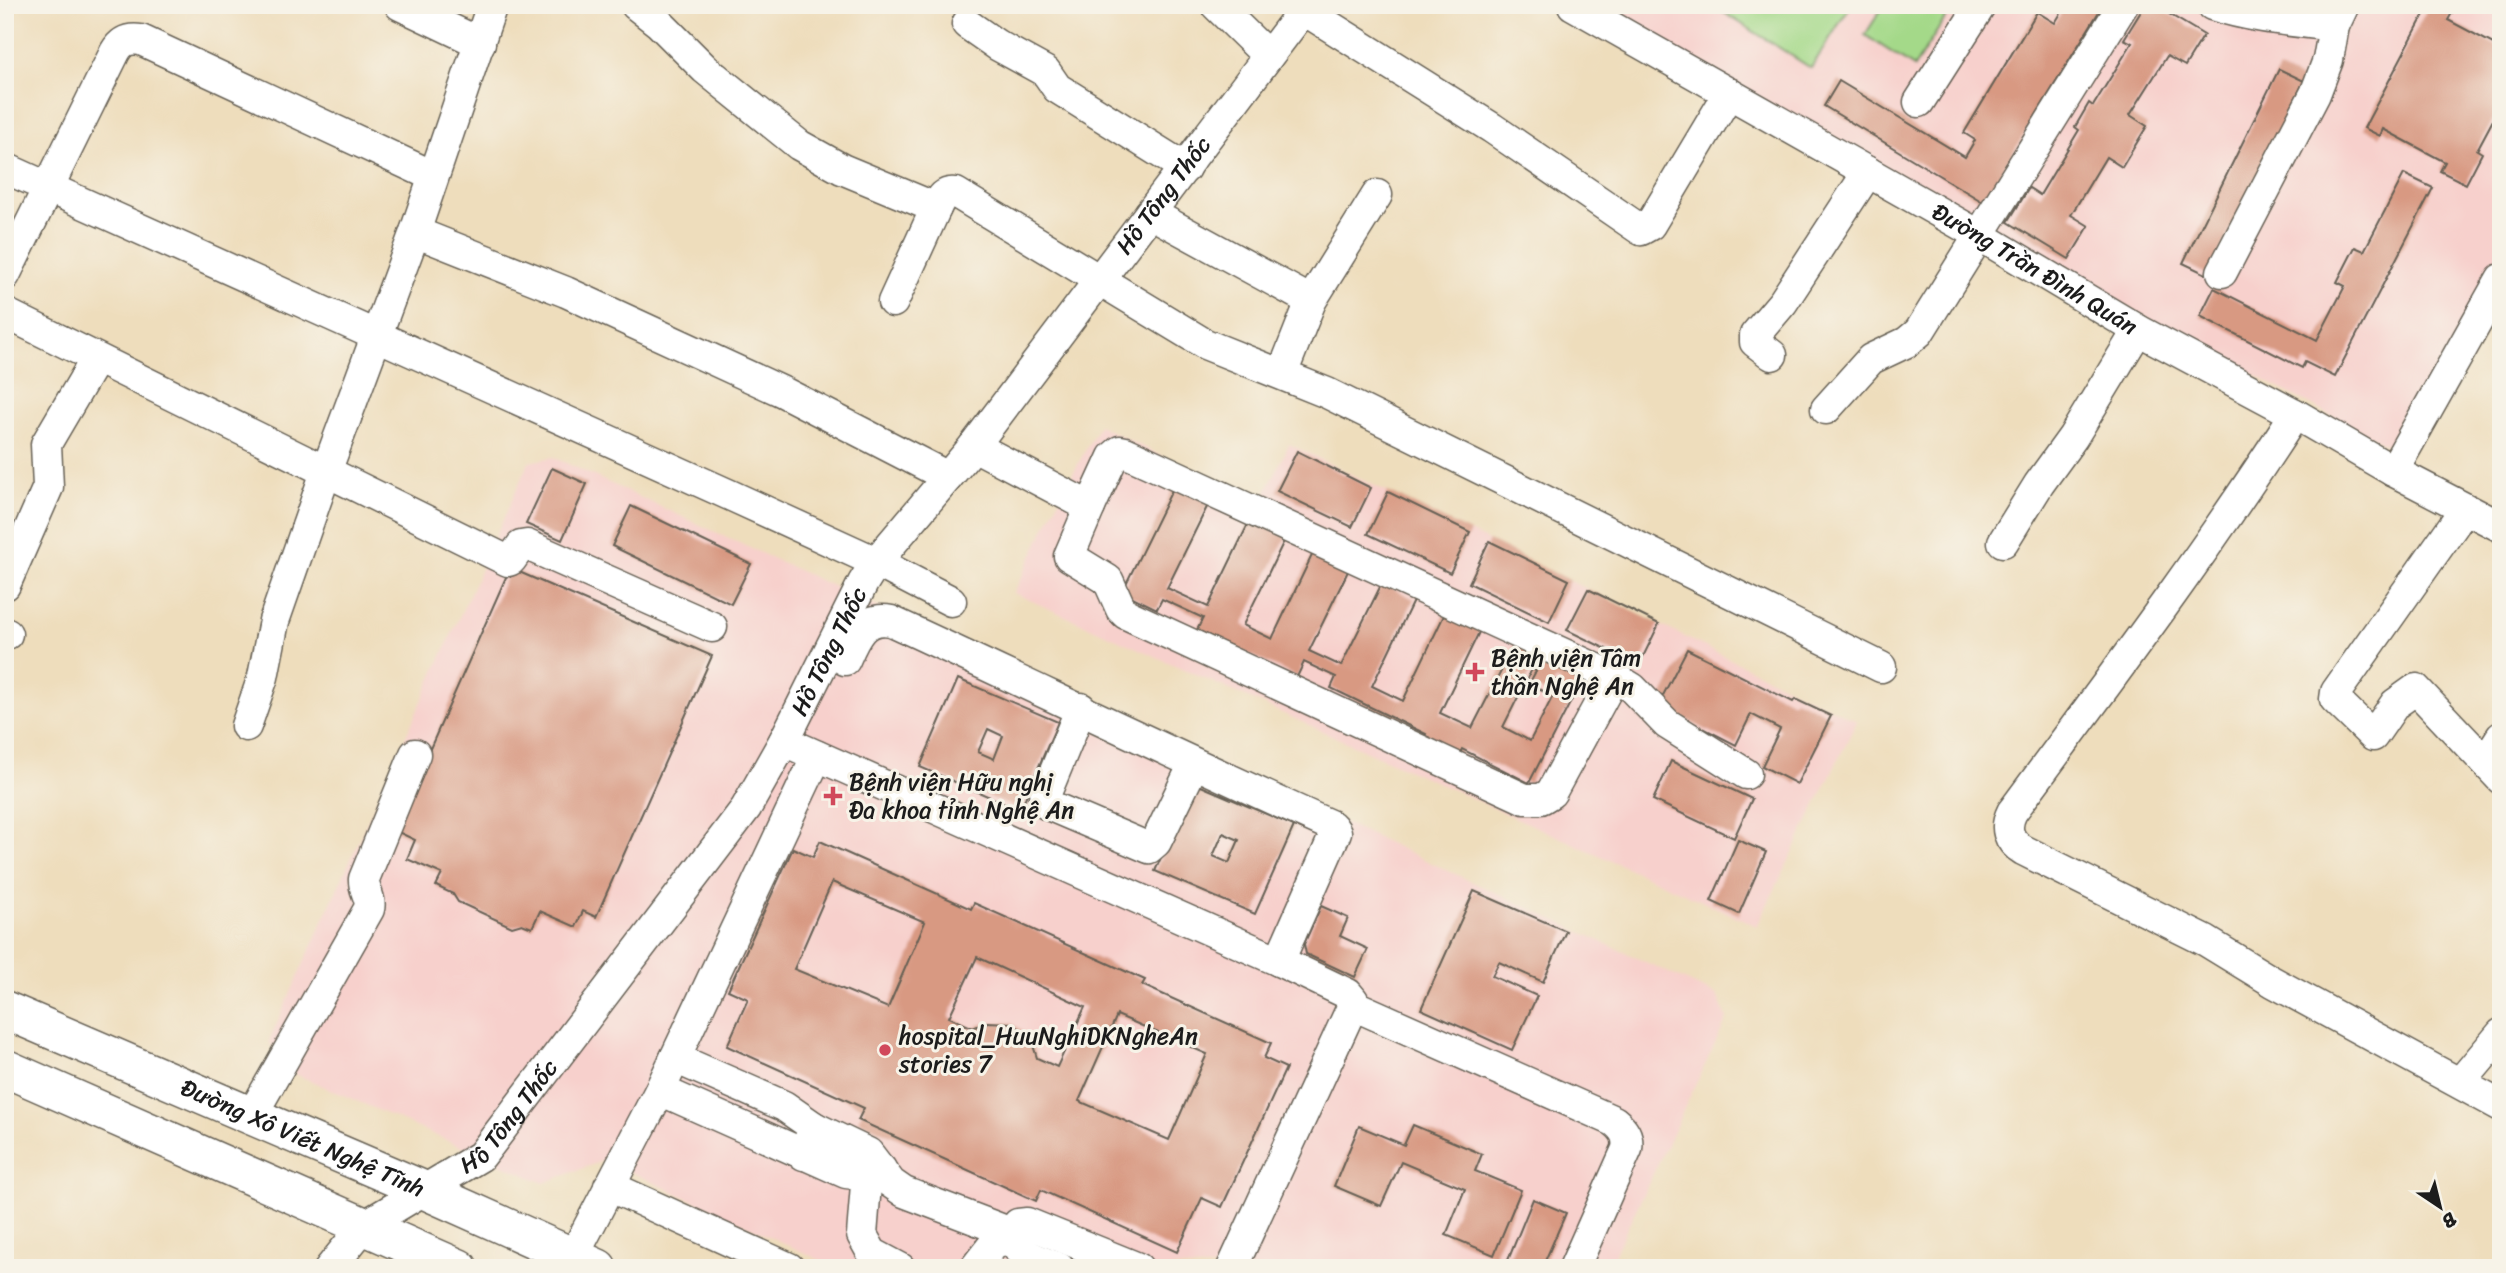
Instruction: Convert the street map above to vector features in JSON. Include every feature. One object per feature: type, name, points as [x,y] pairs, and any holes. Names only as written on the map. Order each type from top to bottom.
[{"type":"main road","name":"Đường Xô Viết Nghệ Tĩnh","points":[[5,1010],[424,1189],[586,1262]]},
{"type":"main road","points":[[5,1068],[459,1268]]},
{"type":"street","points":[[400,5],[480,43]]},
{"type":"street","points":[[246,726],[263,677],[274,621],[415,232],[492,5]]},
{"type":"street","points":[[636,5],[659,23],[705,69],[799,145],[842,169],[936,208]]},
{"type":"street","points":[[1216,5],[1268,56]]},
{"type":"street","name":"Đường Trần Đình Quán","points":[[1573,5],[1868,172],[2138,330],[2295,414],[2393,471],[2501,527]]},
{"type":"street","points":[[1919,102],[1981,5]]},
{"type":"street","points":[[1826,409],[1871,359],[1907,342],[1919,332],[2123,5]]},
{"type":"street","points":[[2212,5],[2232,12],[2263,17],[2339,15],[2328,60],[2315,94],[2222,272]]},
{"type":"street","points":[[1306,7],[1492,128],[1641,230],[1650,225],[1729,93]]},
{"type":"street","name":"Hồ Tông Thốc","points":[[330,1268],[364,1226],[481,1156],[746,808],[802,749],[876,562],[974,446],[1306,7]]},
{"type":"street","points":[[967,24],[997,45],[1046,72],[1057,88],[1185,167]]},
{"type":"street","points":[[5,275],[118,47],[132,38],[433,176]]},
{"type":"street","points":[[5,168],[876,562],[951,601]]},
{"type":"street","points":[[1772,355],[1755,342],[1755,335],[1783,302],[1868,172]]},
{"type":"street","points":[[892,302],[943,195],[956,193],[1205,344],[1327,393],[1881,667]]},
{"type":"street","points":[[1282,374],[1311,301],[1377,195]]},
{"type":"street","points":[[1150,214],[1311,301]]},
{"type":"street","points":[[415,232],[602,308],[783,392],[948,477]]},
{"type":"street","points":[[2393,471],[2501,279]]},
{"type":"street","points":[[5,313],[327,469],[508,561],[521,546],[527,545],[712,627]]},
{"type":"street","points":[[2003,542],[2039,484],[2073,437],[2138,330]]},
{"type":"street","points":[[5,585],[48,487],[46,444],[96,359]]},
{"type":"street","points":[[2295,414],[2249,487],[2164,608],[2011,812],[2007,823],[2009,835],[2015,846],[2206,941],[2273,982],[2501,1106]]},
{"type":"street","points":[[974,446],[1090,507]]},
{"type":"street","points":[[1614,677],[1551,793],[1541,800],[1525,800],[1126,614],[1108,580],[1069,556],[1113,457],[1120,451],[1125,452],[1614,677],[1632,688],[1667,724],[1746,774]]},
{"type":"street","points":[[2465,509],[2336,692],[2335,699],[2373,736],[2395,704],[2416,689],[2496,759]]},
{"type":"street","points":[[586,1262],[610,1186],[675,1058],[802,749],[856,636],[864,625],[877,620],[891,621],[1335,829],[1279,961]]},
{"type":"street","points":[[1081,708],[1044,798],[1046,804],[1149,848],[1156,842],[1194,764]]},
{"type":"street","points":[[802,749],[1279,961],[1348,994],[1353,1000],[1232,1268]]},
{"type":"street","points":[[252,1115],[369,909],[370,901],[363,886],[364,878],[415,754]]},
{"type":"street","points":[[1353,1005],[1614,1121],[1622,1128],[1627,1137],[1628,1149],[1574,1268]]},
{"type":"street","points":[[2460,1083],[2501,1034]]},
{"type":"street","points":[[675,1058],[785,1106],[814,1127],[868,1153],[874,1171],[862,1236],[872,1253],[900,1268]]},
{"type":"street","points":[[660,1090],[846,1173],[874,1171],[904,1192],[1007,1232],[1017,1249],[1059,1268]]},
{"type":"street","points":[[804,1155],[814,1127]]},
{"type":"street","points":[[610,1186],[789,1268]]},
{"type":"street","points":[[975,1268],[1007,1232],[1018,1224],[1027,1223],[1138,1268]]},
{"type":"shaded area","points":[[1587,5],[2501,5],[2501,275],[2403,454],[1982,230]]},
{"type":"shaded area","name":"Bệnh viện Tâm thần Nghệ An","points":[[1099,425],[1260,505],[1289,444],[1857,721],[1757,926],[1014,593]]},
{"type":"shaded area","name":"Bệnh viện Hữu nghị Đa khoa tỉnh Nghệ An","points":[[553,457],[1717,995],[1727,1019],[1608,1268],[837,1268],[605,1160],[544,1183],[286,1070],[269,1041],[529,462]]},
{"type":"green space","points":[[1712,5],[1851,5],[1811,68]]},
{"type":"green space","points":[[1884,5],[1954,5],[1914,67],[1865,35]]},
{"type":"building","points":[[2066,5],[2103,5],[1983,202],[1824,106],[1839,81],[1965,157],[1975,140],[1964,133],[2037,12],[2055,23]]},
{"type":"building","points":[[2145,5],[2154,5],[2204,35],[2185,66],[2167,56],[2130,115],[2147,126],[2122,167],[2106,157],[2071,215],[2089,226],[2069,259],[2008,222],[2029,188],[2040,195],[2079,130],[2075,127],[2089,103],[2093,106],[2132,43],[2124,39]]},
{"type":"building","points":[[2429,5],[2437,5],[2452,13],[2448,20],[2501,48],[2501,105],[2477,150],[2482,153],[2466,184],[2440,171],[2445,162],[2383,129],[2380,136],[2364,128]]},
{"type":"building","points":[[2279,69],[2304,81],[2208,275],[2183,263]]},
{"type":"building","points":[[2404,174],[2433,188],[2335,377],[2305,362],[2302,368],[2200,316],[2214,288],[2317,340],[2345,286],[2337,282],[2355,247],[2364,251]]},
{"type":"building","points":[[1297,451],[1371,488],[1352,527],[1277,491]]},
{"type":"building","points":[[552,468],[587,484],[562,540],[526,524]]},
{"type":"building","points":[[1174,486],[1209,503],[1167,588],[1208,607],[1250,520],[1286,537],[1243,625],[1272,639],[1314,551],[1350,567],[1309,651],[1341,666],[1382,583],[1414,599],[1372,686],[1403,701],[1446,611],[1481,628],[1440,713],[1472,728],[1516,642],[1584,676],[1529,783],[1462,749],[1458,758],[1423,741],[1426,734],[1331,688],[1336,677],[1304,662],[1297,677],[1197,630],[1203,618],[1162,599],[1157,609],[1122,592]],"holes":[[[1532,669],[1536,671],[1529,684],[1548,694],[1556,680],[1560,682],[1530,741],[1503,727]]]},
{"type":"building","points":[[1388,492],[1470,532],[1450,573],[1368,534]]},
{"type":"building","points":[[631,506],[751,564],[731,604],[612,546]]},
{"type":"building","points":[[1489,541],[1569,580],[1549,622],[1469,583]]},
{"type":"building","points":[[510,568],[712,656],[596,917],[583,911],[576,927],[540,911],[532,928],[522,924],[512,927],[458,902],[453,894],[436,886],[442,874],[407,859],[415,840],[394,830]]},
{"type":"building","points":[[1588,589],[1659,624],[1639,665],[1567,630]]},
{"type":"building","points":[[1687,649],[1793,702],[1795,699],[1831,716],[1797,784],[1762,766],[1780,729],[1751,714],[1736,745],[1658,705]]},
{"type":"building","points":[[958,679],[1058,722],[1020,810],[920,767]],"holes":[[[988,729],[1003,736],[994,759],[978,752]]]},
{"type":"building","points":[[1671,761],[1752,799],[1734,838],[1653,800]]},
{"type":"building","points":[[1194,783],[1294,826],[1255,914],[1155,871]],"holes":[[[1223,833],[1239,840],[1229,863],[1213,856]]]},
{"type":"building","points":[[1738,840],[1766,852],[1739,914],[1711,901]]},
{"type":"building","name":"hospital_HuuNghiDKNgheAn stories 7","points":[[820,841],[971,909],[974,903],[1145,980],[1142,985],[1271,1043],[1264,1058],[1286,1068],[1222,1207],[1202,1198],[1177,1252],[1041,1190],[1036,1201],[858,1120],[864,1108],[727,1046],[748,999],[728,990],[793,848],[813,857]],"holes":[[[832,882],[925,922],[888,1008],[794,969]],[[977,957],[1085,1007],[1057,1067],[1037,1058],[1032,1042],[1022,1030],[1011,1023],[987,1022],[973,1028],[949,1017]],[[1117,1015],[1207,1054],[1169,1140],[1079,1101]]]},
{"type":"building","points":[[1474,891],[1566,931],[1543,982],[1499,962],[1492,976],[1537,996],[1512,1050],[1421,1009]]},
{"type":"building","points":[[1321,906],[1348,918],[1340,936],[1368,949],[1355,977],[1306,954],[1304,944]]},
{"type":"building","points":[[1413,1125],[1482,1154],[1475,1171],[1521,1190],[1494,1255],[1446,1235],[1465,1189],[1401,1162],[1381,1206],[1334,1186],[1359,1126],[1404,1145]]},
{"type":"building","points":[[1533,1199],[1566,1213],[1542,1268],[1511,1268],[1506,1265]]},
{"type":"place","name":"Bệnh viện Tâm thần Nghệ An","points":[[1475,672]]},
{"type":"place","name":"Bệnh viện Hữu nghị Đa khoa tỉnh Nghệ An","points":[[833,796]]},
{"type":"place","name":"hospital_HuuNghiDKNgheAn stories 7","points":[[885,1050]]}]
